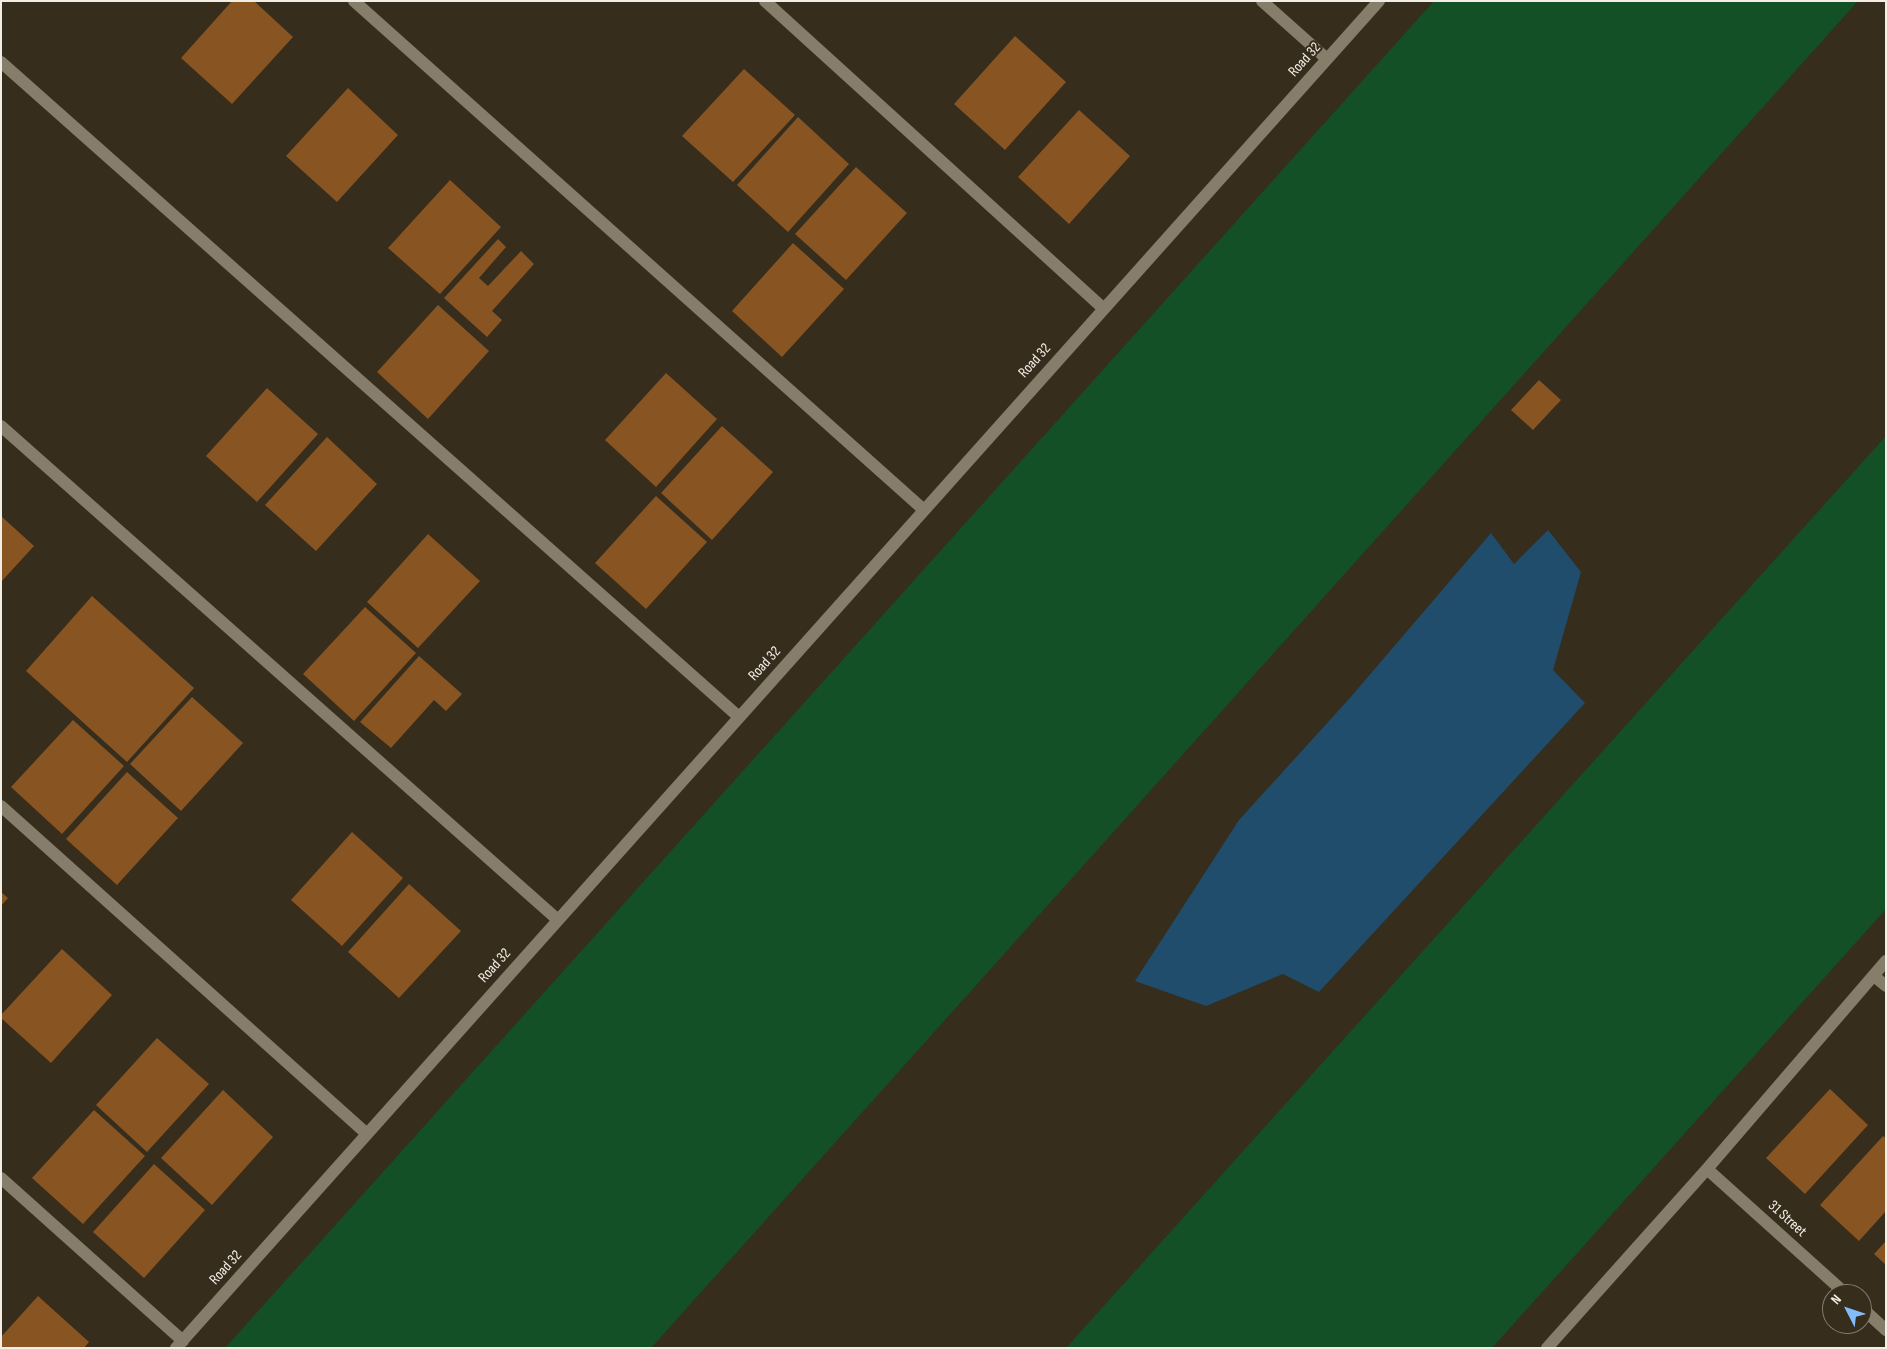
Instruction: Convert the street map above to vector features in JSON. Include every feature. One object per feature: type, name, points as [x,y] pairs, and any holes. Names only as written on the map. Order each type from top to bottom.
[{"type":"street","points":[[354,1],[924,510]]},
{"type":"street","points":[[765,1],[1104,309]]},
{"type":"street","points":[[1262,1],[1327,60]]},
{"type":"street","name":"Road 32","points":[[179,1344],[1379,1]]},
{"type":"street","points":[[1,62],[740,717]]},
{"type":"street","points":[[1,426],[558,920]]},
{"type":"street","points":[[1,806],[367,1134]]},
{"type":"street","points":[[1547,1348],[1707,1169],[1886,961]]},
{"type":"street","points":[[1874,976],[1886,986]]},
{"type":"street","name":"31 Street","points":[[1707,1169],[1835,1284]]},
{"type":"street","points":[[1,1178],[179,1344]]},
{"type":"street","points":[[1872,1317],[1886,1330]]},
{"type":"green space","points":[[1434,1],[1858,1],[651,1348],[225,1348]]},
{"type":"green space","points":[[1886,436],[1886,909],[1492,1348],[1066,1348]]},
{"type":"water","points":[[1548,530],[1581,572],[1553,670],[1585,703],[1319,992],[1283,974],[1206,1006],[1135,981],[1239,820],[1349,699],[1491,533],[1514,564]]},
{"type":"building","points":[[232,1],[254,1],[293,37],[232,104],[181,58]]},
{"type":"building","points":[[1015,36],[1066,82],[1005,150],[954,104]]},
{"type":"building","points":[[744,69],[795,115],[733,182],[682,136]]},
{"type":"building","points":[[348,88],[398,135],[337,202],[286,156]]},
{"type":"building","points":[[1079,110],[1130,156],[1069,224],[1018,177]]},
{"type":"building","points":[[798,117],[849,164],[788,232],[737,185]]},
{"type":"building","points":[[856,167],[907,213],[846,280],[795,234]]},
{"type":"building","points":[[450,180],[501,227],[440,294],[388,248]]},
{"type":"building","points":[[498,239],[506,247],[479,278],[488,286],[521,251],[534,264],[492,311],[502,320],[487,337],[444,298]]},
{"type":"building","points":[[793,243],[844,289],[782,357],[732,311]]},
{"type":"building","points":[[438,305],[489,351],[428,419],[377,372]]},
{"type":"building","points":[[666,373],[717,419],[656,487],[605,440]]},
{"type":"building","points":[[1539,380],[1561,400],[1533,430],[1511,410]]},
{"type":"building","points":[[267,388],[318,434],[257,502],[206,456]]},
{"type":"building","points":[[722,426],[773,472],[712,540],[661,493]]},
{"type":"building","points":[[327,437],[377,484],[316,551],[265,505]]},
{"type":"building","points":[[656,496],[707,542],[646,609],[595,563]]},
{"type":"building","points":[[1,516],[34,546],[1,582]]},
{"type":"building","points":[[428,534],[480,581],[418,648],[367,602]]},
{"type":"building","points":[[92,596],[194,688],[127,762],[26,671]]},
{"type":"building","points":[[365,607],[416,653],[354,721],[303,674]]},
{"type":"building","points":[[419,656],[462,694],[446,711],[434,700],[391,748],[360,722]]},
{"type":"building","points":[[192,697],[243,743],[181,811],[130,764]]},
{"type":"building","points":[[73,720],[124,766],[62,834],[11,787]]},
{"type":"building","points":[[127,772],[178,818],[117,885],[66,839]]},
{"type":"building","points":[[352,832],[403,878],[342,946],[291,900]]},
{"type":"building","points":[[409,884],[461,931],[399,998],[348,952]]},
{"type":"building","points":[[1,892],[8,898],[1,906]]},
{"type":"building","points":[[62,949],[112,995],[51,1063],[1,1018],[1,1015]]},
{"type":"building","points":[[157,1038],[209,1084],[147,1152],[96,1105]]},
{"type":"building","points":[[1830,1089],[1868,1125],[1805,1194],[1766,1158]]},
{"type":"building","points":[[223,1090],[273,1137],[212,1205],[161,1158]]},
{"type":"building","points":[[94,1110],[145,1156],[83,1224],[32,1178]]},
{"type":"building","points":[[1883,1136],[1886,1138],[1886,1211],[1859,1241],[1820,1205]]},
{"type":"building","points":[[154,1164],[205,1210],[144,1278],[93,1232]]},
{"type":"building","points":[[1886,1241],[1886,1265],[1874,1254]]},
{"type":"building","points":[[38,1296],[89,1342],[84,1348],[1,1348],[1,1337]]}]
